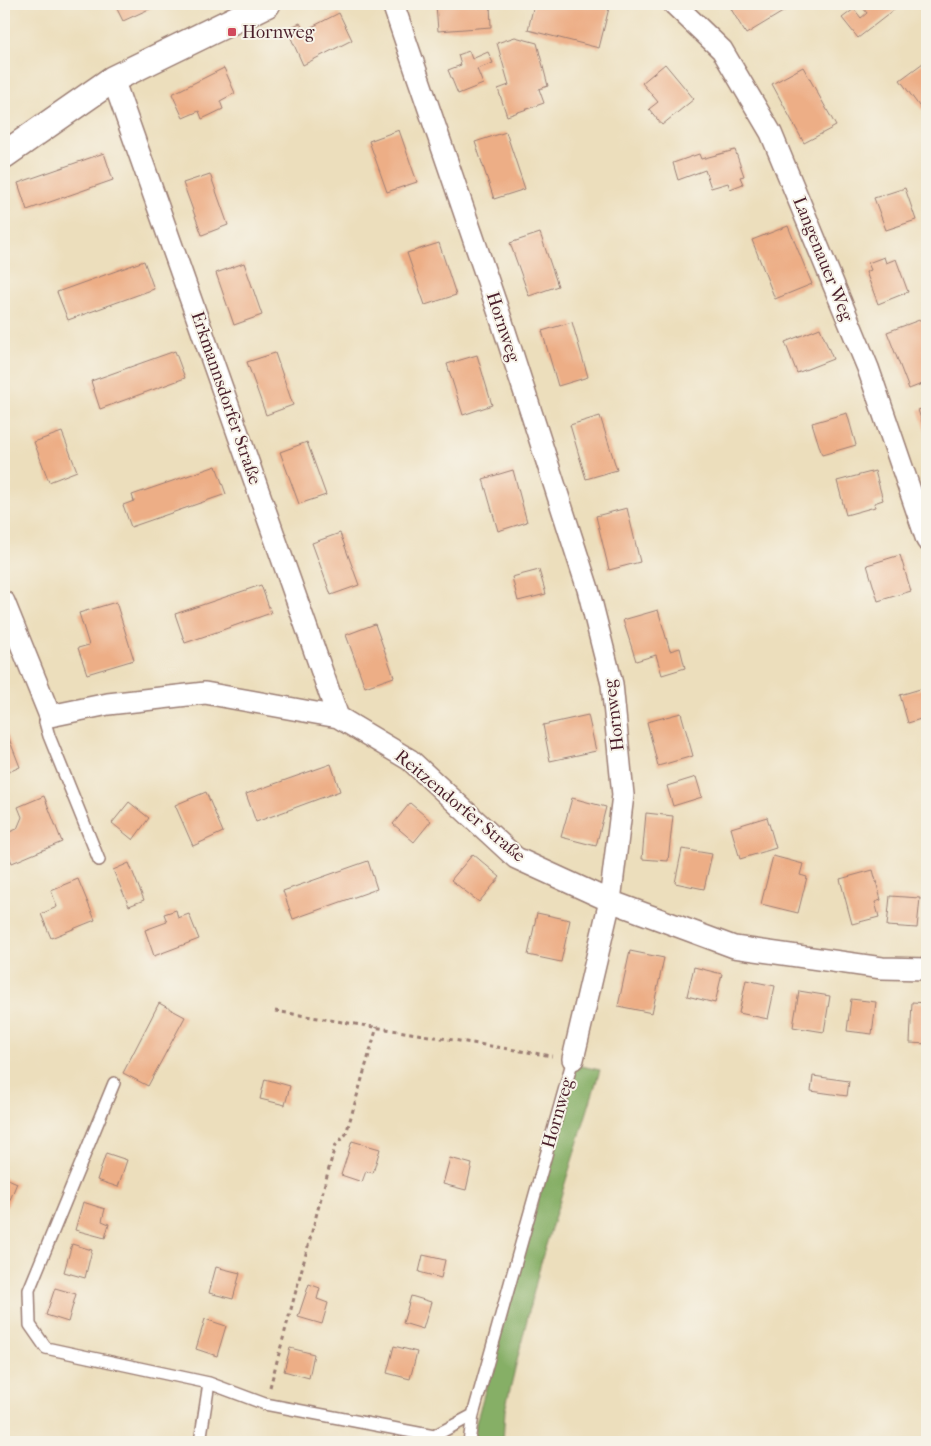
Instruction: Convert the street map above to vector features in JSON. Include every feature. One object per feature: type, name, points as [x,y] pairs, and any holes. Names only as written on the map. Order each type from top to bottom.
[{"type":"street","points":[[4,156],[113,79],[267,4]]},
{"type":"street","name":"Hornweg","points":[[393,4],[513,356],[588,589],[612,684],[623,795],[610,901],[573,1059]]},
{"type":"street","name":"Langenauer Weg","points":[[674,4],[722,50],[772,133],[868,368],[927,540]]},
{"type":"street","name":"Erkmannsdorfer Straße","points":[[113,79],[338,717]]},
{"type":"street","points":[[4,602],[50,716]]},
{"type":"street","name":"Reitzendorfer Straße","points":[[50,716],[108,704],[205,693],[338,717],[410,760],[516,858],[610,901],[734,948],[882,968],[927,969]]},
{"type":"lane","points":[[50,716],[46,722],[48,736],[99,860]]},
{"type":"lane","name":"Hornweg","points":[[469,1442],[473,1415],[573,1059]]},
{"type":"lane","points":[[114,1083],[29,1290],[30,1325],[46,1348],[209,1383],[265,1404],[434,1436],[473,1415]]},
{"type":"lane","points":[[200,1442],[209,1383]]},
{"type":"path","points":[[275,1011],[573,1059]]},
{"type":"path","points":[[265,1404],[335,1146],[346,1134],[377,1027]]},
{"type":"green space","points":[[576,1065],[600,1070],[542,1258],[505,1410],[503,1442],[474,1442],[476,1423]]},
{"type":"building","points":[[160,4],[123,21],[115,5]]},
{"type":"building","points":[[436,4],[490,4],[491,27],[438,31]]},
{"type":"building","points":[[534,4],[610,4],[599,48],[528,30]]},
{"type":"building","points":[[732,4],[783,4],[786,10],[746,34],[731,9],[734,7]]},
{"type":"building","points":[[860,4],[890,4],[894,10],[858,38],[842,18],[854,9],[861,18],[867,13]]},
{"type":"building","points":[[914,4],[927,4],[927,16]]},
{"type":"building","points":[[339,13],[352,40],[303,65],[287,29],[300,23],[304,31]]},
{"type":"building","points":[[515,37],[537,43],[548,86],[539,89],[544,103],[507,116],[498,89],[509,85],[497,43]]},
{"type":"building","points":[[469,51],[472,59],[488,52],[493,63],[477,69],[483,84],[458,94],[448,70],[461,65],[458,55]]},
{"type":"building","points":[[927,60],[927,106],[922,110],[900,80]]},
{"type":"building","points":[[665,64],[694,99],[662,125],[649,109],[658,102],[642,83]]},
{"type":"building","points":[[803,67],[836,126],[804,143],[772,84]]},
{"type":"building","points":[[224,68],[235,93],[220,101],[223,109],[202,119],[199,111],[183,118],[172,94]]},
{"type":"building","points":[[399,130],[417,182],[387,192],[369,141]]},
{"type":"building","points":[[506,132],[525,189],[494,199],[475,142]]},
{"type":"building","points":[[735,150],[744,176],[740,177],[743,184],[730,189],[728,183],[711,188],[705,170],[678,180],[673,163],[699,154],[701,159]]},
{"type":"building","points":[[104,153],[113,180],[27,210],[18,183]]},
{"type":"building","points":[[210,174],[228,225],[202,235],[183,183]]},
{"type":"building","points":[[905,188],[916,220],[886,230],[874,198]]},
{"type":"building","points":[[788,226],[812,284],[775,299],[752,240]]},
{"type":"building","points":[[540,233],[558,286],[529,296],[510,243]]},
{"type":"building","points":[[439,243],[456,295],[425,305],[407,253]]},
{"type":"building","points":[[884,257],[886,263],[896,259],[908,292],[878,304],[866,272],[871,270],[868,263]]},
{"type":"building","points":[[144,261],[154,289],[68,320],[57,292]]},
{"type":"building","points":[[244,263],[262,315],[234,325],[216,273]]},
{"type":"building","points":[[922,319],[927,332],[927,382],[909,389],[887,332]]},
{"type":"building","points":[[572,322],[588,377],[558,386],[542,331]]},
{"type":"building","points":[[820,328],[833,359],[797,373],[785,342]]},
{"type":"building","points":[[175,351],[185,378],[100,409],[91,381]]},
{"type":"building","points":[[275,353],[293,405],[266,415],[247,362]]},
{"type":"building","points":[[477,355],[492,405],[463,415],[447,364]]},
{"type":"building","points":[[927,407],[927,436],[918,410]]},
{"type":"building","points":[[847,413],[856,445],[822,455],[812,423]]},
{"type":"building","points":[[600,416],[617,470],[586,479],[570,425]]},
{"type":"building","points":[[62,432],[77,471],[49,482],[34,442]]},
{"type":"building","points":[[307,442],[326,495],[299,504],[280,452]]},
{"type":"building","points":[[216,466],[226,494],[131,527],[123,505],[134,501],[132,495]]},
{"type":"building","points":[[513,470],[527,522],[498,531],[483,479]]},
{"type":"building","points":[[875,471],[883,500],[874,503],[875,507],[846,515],[837,481]]},
{"type":"building","points":[[627,508],[640,562],[609,570],[596,516]]},
{"type":"building","points":[[340,533],[359,585],[331,595],[312,543]]},
{"type":"building","points":[[900,555],[911,591],[878,601],[867,565]]},
{"type":"building","points":[[539,570],[546,594],[518,601],[512,577]]},
{"type":"building","points":[[261,585],[271,613],[185,643],[175,614]]},
{"type":"building","points":[[116,602],[134,660],[87,674],[78,648],[89,645],[79,613]]},
{"type":"building","points":[[658,610],[670,651],[680,648],[685,668],[662,675],[656,655],[636,661],[623,620]]},
{"type":"building","points":[[375,624],[394,677],[365,687],[346,635]]},
{"type":"building","points":[[927,687],[927,717],[908,723],[900,695]]},
{"type":"building","points":[[681,713],[693,756],[658,766],[647,722]]},
{"type":"building","points":[[588,715],[596,751],[550,761],[543,725]]},
{"type":"building","points":[[4,726],[20,767],[4,774]]},
{"type":"building","points":[[331,764],[340,791],[256,822],[246,794]]},
{"type":"building","points":[[696,777],[702,797],[673,806],[667,786]]},
{"type":"building","points":[[206,792],[223,832],[193,846],[175,805]]},
{"type":"building","points":[[44,796],[62,842],[12,863],[4,844],[4,834],[17,829],[22,817],[18,807]]},
{"type":"building","points":[[572,798],[606,807],[596,846],[561,837]]},
{"type":"building","points":[[129,802],[149,818],[133,840],[112,823]]},
{"type":"building","points":[[410,803],[431,821],[414,842],[393,824]]},
{"type":"building","points":[[646,813],[673,816],[668,861],[642,859]]},
{"type":"building","points":[[767,817],[776,848],[740,859],[731,828]]},
{"type":"building","points":[[682,849],[712,854],[704,889],[675,883]]},
{"type":"building","points":[[473,854],[500,877],[479,902],[451,880]]},
{"type":"building","points":[[773,856],[803,864],[800,875],[807,877],[798,913],[761,904]]},
{"type":"building","points":[[368,861],[377,889],[293,919],[283,891]]},
{"type":"building","points":[[129,863],[144,900],[129,906],[113,870]]},
{"type":"building","points":[[873,870],[881,900],[875,902],[879,917],[852,924],[840,879]]},
{"type":"building","points":[[78,879],[95,920],[51,938],[41,914],[57,907],[51,890]]},
{"type":"building","points":[[890,896],[920,898],[917,928],[887,926]]},
{"type":"building","points":[[176,910],[178,918],[189,914],[199,939],[154,956],[145,930],[167,922],[164,914]]},
{"type":"building","points":[[537,913],[570,920],[561,962],[528,955]]},
{"type":"building","points":[[630,951],[664,958],[652,1013],[618,1006]]},
{"type":"building","points":[[694,967],[722,974],[715,1003],[687,996]]},
{"type":"building","points":[[746,980],[775,986],[768,1019],[739,1013]]},
{"type":"building","points":[[799,991],[830,996],[824,1032],[793,1027]]},
{"type":"building","points":[[851,999],[876,1002],[872,1034],[847,1031]]},
{"type":"building","points":[[912,1002],[927,1003],[927,1044],[910,1043]]},
{"type":"building","points":[[159,1003],[185,1017],[148,1086],[123,1073]]},
{"type":"building","points":[[813,1076],[849,1081],[847,1096],[811,1091]]},
{"type":"building","points":[[265,1079],[290,1086],[285,1105],[260,1099]]},
{"type":"building","points":[[352,1141],[380,1149],[373,1173],[366,1171],[362,1182],[341,1175]]},
{"type":"building","points":[[106,1153],[127,1160],[118,1187],[97,1180]]},
{"type":"building","points":[[450,1158],[472,1164],[466,1190],[443,1184]]},
{"type":"building","points":[[4,1177],[17,1183],[7,1207],[4,1205]]},
{"type":"building","points":[[83,1202],[105,1209],[102,1221],[109,1224],[105,1238],[75,1230]]},
{"type":"building","points":[[72,1244],[92,1250],[85,1278],[64,1272]]},
{"type":"building","points":[[423,1255],[445,1260],[441,1278],[419,1272]]},
{"type":"building","points":[[216,1267],[240,1273],[233,1299],[209,1293]]},
{"type":"building","points":[[309,1284],[320,1288],[317,1299],[328,1303],[322,1324],[298,1317]]},
{"type":"building","points":[[55,1288],[76,1294],[68,1322],[46,1315]]},
{"type":"building","points":[[411,1296],[431,1302],[423,1329],[403,1323]]},
{"type":"building","points":[[205,1319],[226,1326],[217,1356],[196,1349]]},
{"type":"building","points":[[394,1346],[417,1352],[410,1379],[387,1373]]},
{"type":"building","points":[[290,1348],[314,1354],[309,1378],[284,1371]]},
{"type":"place","name":"Hornweg","points":[[232,32]]}]
